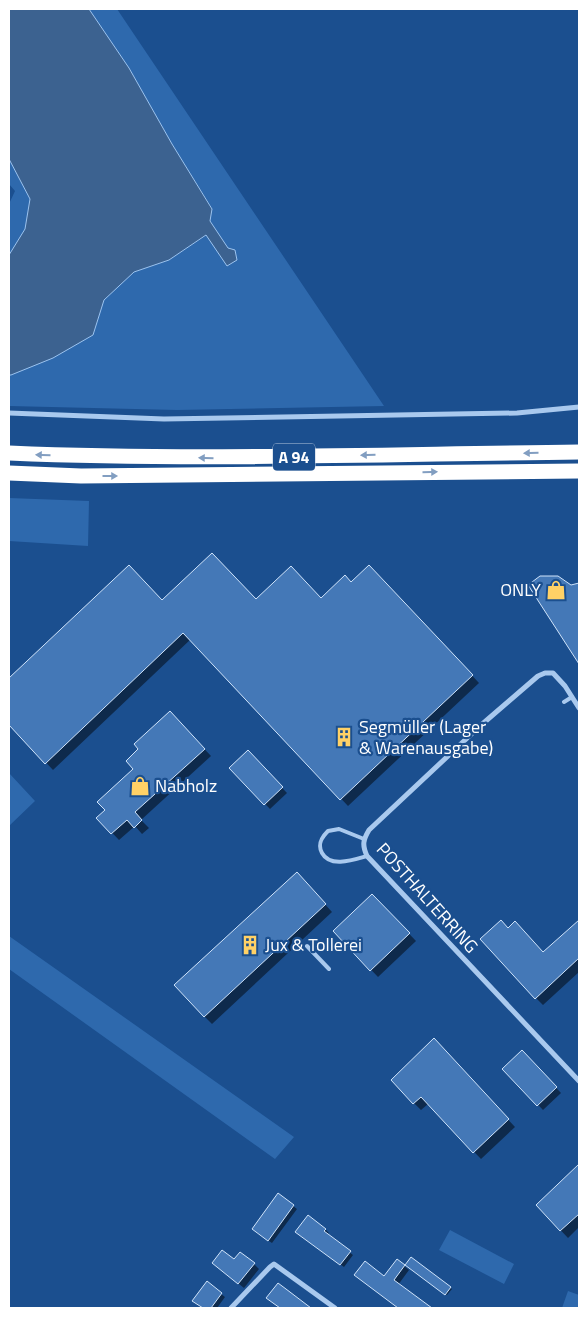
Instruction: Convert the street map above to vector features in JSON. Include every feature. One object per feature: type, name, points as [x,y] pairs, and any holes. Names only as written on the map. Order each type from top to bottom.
[{"type":"highway","name":"A 94","points":[[9,454],[83,457],[223,458],[579,452]]},
{"type":"highway","name":"A 94","points":[[9,473],[81,476],[579,471]]},
{"type":"street","points":[[9,413],[164,419],[517,413],[579,406]]},
{"type":"street","name":"POSTHALTERRING","points":[[579,708],[565,686],[553,673],[545,673],[538,676],[473,732],[370,830],[364,839],[363,846],[366,856],[579,1081]]},
{"type":"street","points":[[231,1308],[274,1264],[335,1308]]},
{"type":"lane","points":[[564,702],[572,697]]},
{"type":"lane","points":[[364,839],[339,829],[328,831],[320,841],[320,849],[324,857],[331,861],[346,862],[366,856]]},
{"type":"lane","points":[[307,946],[328,969]]},
{"type":"shaded area","points":[[9,9],[89,9],[129,68],[212,209],[210,221],[228,248],[235,250],[237,260],[227,266],[206,235],[169,260],[134,272],[104,300],[93,335],[53,358],[11,375],[9,375],[9,255],[25,229],[30,199],[9,159]]},
{"type":"shaded area","points":[[89,9],[117,9],[384,406],[177,410],[9,406],[9,375],[93,335],[104,299],[134,272],[169,260],[207,235],[227,265],[228,248],[210,221],[212,208],[172,144],[129,68]]},
{"type":"shaded area","points":[[9,159],[30,199],[25,229],[9,255],[9,204],[15,191],[9,184]]},
{"type":"shaded area","points":[[9,498],[89,501],[88,546],[9,541]]},
{"type":"shaded area","points":[[9,773],[35,801],[9,826]]},
{"type":"shaded area","points":[[9,936],[294,1137],[275,1159],[9,969]]},
{"type":"shaded area","points":[[450,1230],[514,1264],[504,1284],[439,1250]]},
{"type":"shaded area","points":[[568,1291],[579,1295],[579,1308],[562,1308]]},
{"type":"building","name":"Segmüller (Lager & Warenausgabe)","points":[[212,553],[256,599],[291,566],[321,598],[345,575],[351,582],[369,565],[473,675],[340,800],[183,633],[45,764],[9,725],[9,678],[129,565],[162,600]]},
{"type":"building","points":[[540,576],[558,576],[571,585],[579,583],[579,664],[528,585]]},
{"type":"building","name":"Nabholz","points":[[170,711],[205,749],[135,812],[142,820],[134,828],[127,820],[111,834],[96,818],[105,810],[97,802],[133,769],[126,761],[138,749],[134,744]]},
{"type":"building","points":[[248,750],[283,787],[264,805],[229,768]]},
{"type":"building","name":"Jux & Tollerei","points":[[297,872],[326,904],[204,1017],[174,985]]},
{"type":"building","points":[[372,894],[410,933],[370,971],[333,931]]},
{"type":"building","points":[[501,920],[508,928],[515,921],[543,952],[579,920],[579,958],[535,999],[480,939]]},
{"type":"building","points":[[434,1038],[509,1119],[473,1153],[421,1097],[413,1104],[391,1080]]},
{"type":"building","points":[[522,1050],[557,1087],[537,1106],[502,1069]]},
{"type":"building","points":[[579,1164],[579,1214],[560,1231],[536,1205]]},
{"type":"building","points":[[278,1193],[294,1205],[268,1241],[252,1229]]},
{"type":"building","points":[[308,1215],[326,1229],[324,1231],[351,1251],[340,1265],[295,1232]]},
{"type":"building","points":[[222,1250],[234,1259],[240,1252],[255,1263],[238,1284],[212,1263]]},
{"type":"building","points":[[411,1257],[451,1287],[445,1295],[405,1265]]},
{"type":"building","points":[[397,1259],[405,1265],[394,1280],[432,1308],[398,1308],[354,1275],[365,1261],[384,1276]]},
{"type":"building","points":[[207,1281],[222,1293],[211,1308],[203,1308],[192,1301]]},
{"type":"building","points":[[278,1283],[311,1308],[280,1308],[266,1298]]},
{"type":"place","name":"ONLY","points":[[556,590]]},
{"type":"place","name":"Segmüller (Lager & Warenausgabe)","points":[[344,737]]},
{"type":"place","name":"Nabholz","points":[[140,786]]},
{"type":"place","name":"Jux & Tollerei","points":[[250,945]]}]
